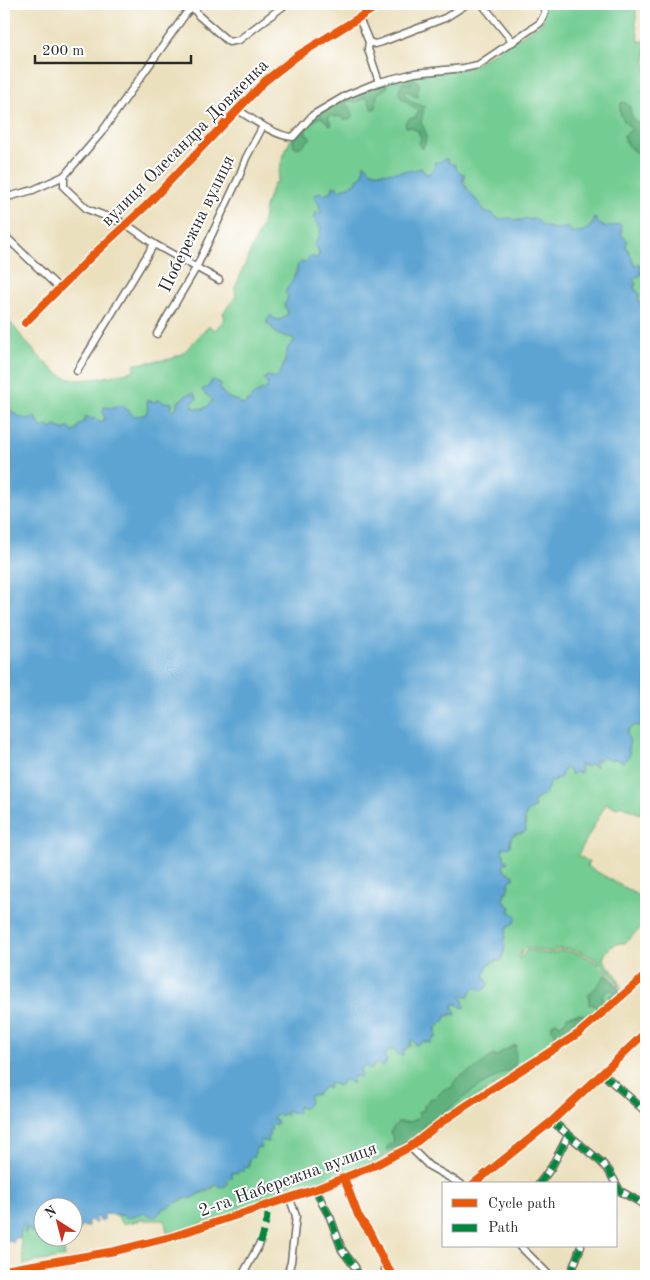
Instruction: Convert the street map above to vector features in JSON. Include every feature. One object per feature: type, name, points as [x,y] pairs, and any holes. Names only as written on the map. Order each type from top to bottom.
[{"type":"main road","name":"2-га Набережна вулиця","points":[[4,1270],[114,1251],[170,1237],[316,1189],[378,1164],[410,1147],[467,1105],[580,1033],[646,975]]},
{"type":"street","points":[[4,198],[33,190],[64,176],[101,133],[187,12],[196,6],[199,16],[229,42],[240,40],[286,4]]},
{"type":"street","name":"вулиця Олесандра Довженка","points":[[25,323],[126,224],[251,95],[284,65],[381,4]]},
{"type":"street","points":[[369,42],[375,44],[382,42],[438,21],[452,15],[467,4]]},
{"type":"street","points":[[482,4],[513,42]]},
{"type":"street","points":[[238,110],[263,126],[288,137],[293,137],[309,118],[320,110],[347,95],[379,82],[424,71],[469,67],[485,61],[540,23],[544,13],[543,4]]},
{"type":"street","points":[[359,18],[369,42],[368,49],[379,82]]},
{"type":"street","name":"Побережна вулиця","points":[[157,334],[196,268],[246,158],[263,126]]},
{"type":"street","points":[[64,176],[64,187],[83,207],[126,224],[154,244],[219,280]]},
{"type":"street","points":[[4,235],[59,288]]},
{"type":"street","points":[[77,371],[154,244]]},
{"type":"street","points":[[476,1182],[552,1121],[646,1032]]},
{"type":"street","points":[[603,1074],[646,1112]]},
{"type":"street","points":[[552,1121],[601,1162],[609,1171],[614,1182]]},
{"type":"street","points":[[540,1182],[551,1168],[568,1136]]},
{"type":"street","points":[[410,1147],[429,1166],[457,1182]]},
{"type":"street","points":[[344,1178],[358,1215],[393,1276]]},
{"type":"street","points":[[316,1189],[330,1217],[342,1250],[355,1267],[358,1276]]},
{"type":"street","points":[[618,1192],[638,1201],[646,1208]]},
{"type":"street","points":[[287,1276],[291,1262],[296,1223],[295,1211],[290,1198]]},
{"type":"street","points":[[242,1276],[260,1243]]},
{"type":"street","points":[[522,1248],[550,1276]]},
{"type":"street","points":[[570,1276],[580,1248]]},
{"type":"street","points":[[384,1262],[386,1276]]},
{"type":"green space","points":[[544,4],[636,4],[636,24],[639,41],[646,41],[646,89],[643,90],[646,103],[646,309],[639,302],[639,293],[634,288],[636,284],[633,279],[642,273],[639,266],[633,262],[632,256],[629,255],[626,247],[627,240],[623,237],[619,225],[603,226],[596,219],[584,231],[572,233],[568,227],[560,229],[550,228],[542,225],[536,219],[500,219],[486,212],[478,203],[468,190],[464,173],[461,173],[447,159],[435,164],[435,168],[426,174],[421,168],[411,171],[377,172],[370,170],[364,163],[363,175],[357,179],[356,183],[340,190],[336,186],[325,195],[315,195],[314,198],[319,204],[321,212],[320,214],[316,213],[314,219],[321,228],[321,234],[316,242],[319,256],[316,258],[310,257],[306,262],[301,262],[292,284],[287,287],[286,294],[288,296],[284,305],[288,312],[286,317],[279,320],[269,318],[267,320],[267,324],[276,333],[293,338],[294,341],[288,348],[288,355],[280,374],[266,382],[267,388],[243,405],[225,396],[220,389],[221,385],[212,380],[208,388],[202,391],[213,399],[203,409],[197,409],[191,404],[197,399],[196,396],[190,394],[178,401],[175,410],[171,409],[172,404],[164,403],[160,400],[153,402],[147,400],[148,409],[145,415],[134,416],[122,405],[113,408],[104,407],[105,419],[101,423],[95,418],[85,417],[85,421],[79,425],[76,431],[72,432],[68,428],[42,428],[36,418],[22,419],[11,410],[8,405],[9,401],[4,398],[4,315],[44,362],[63,376],[71,379],[94,379],[133,371],[135,364],[171,359],[183,353],[209,326],[215,330],[225,319],[223,313],[236,296],[235,288],[262,225],[266,203],[274,183],[277,182],[282,159],[291,139],[300,129],[357,92],[405,76],[469,68],[542,23]]},
{"type":"green space","points":[[412,76],[420,85],[417,92],[419,96],[415,97],[410,92],[405,91],[404,94],[412,102],[424,107],[421,123],[426,133],[426,139],[422,149],[419,144],[421,138],[418,131],[406,127],[405,123],[410,118],[416,118],[419,112],[403,100],[399,92],[404,82],[410,84],[411,82],[406,78]]},
{"type":"green space","points":[[387,84],[388,86],[378,94],[376,108],[372,109],[366,97],[356,102],[347,101],[346,104],[354,116],[349,120],[343,119],[341,116],[330,115],[328,118],[331,126],[321,117],[318,118],[306,130],[305,133],[311,138],[299,148],[294,146],[293,140],[315,116],[368,89]]},
{"type":"green space","points":[[624,102],[630,107],[634,120],[646,125],[646,155],[634,151],[626,143],[624,135],[632,130],[621,115],[620,107],[621,103]]},
{"type":"green space","points":[[646,722],[646,799],[640,814],[620,805],[618,808],[606,804],[578,855],[589,862],[587,866],[646,900],[646,923],[625,943],[611,947],[604,956],[603,960],[617,976],[621,988],[603,966],[588,955],[580,952],[561,949],[550,952],[527,949],[523,950],[519,958],[526,951],[549,954],[560,951],[579,954],[595,962],[609,975],[620,990],[619,995],[578,1030],[409,1142],[375,1162],[316,1186],[168,1235],[164,1220],[142,1220],[123,1224],[116,1215],[133,1216],[143,1213],[151,1216],[162,1208],[188,1197],[192,1198],[209,1191],[216,1185],[224,1186],[228,1184],[226,1180],[232,1178],[232,1172],[236,1173],[244,1167],[249,1167],[249,1160],[254,1155],[261,1140],[268,1142],[270,1125],[276,1120],[272,1119],[274,1116],[282,1115],[286,1110],[295,1113],[298,1107],[301,1108],[310,1103],[309,1096],[324,1087],[328,1089],[328,1085],[331,1083],[339,1086],[346,1079],[352,1083],[353,1077],[360,1074],[360,1068],[365,1066],[372,1070],[371,1066],[374,1067],[375,1063],[383,1066],[387,1061],[384,1056],[387,1052],[394,1049],[398,1055],[410,1046],[410,1040],[413,1040],[417,1045],[423,1041],[429,1043],[436,1035],[441,1020],[455,1015],[453,1004],[463,1008],[461,995],[469,996],[473,987],[477,986],[482,989],[487,981],[484,977],[487,966],[495,961],[501,961],[505,949],[503,941],[506,929],[514,923],[517,917],[511,913],[509,906],[503,899],[510,879],[514,879],[514,876],[504,870],[503,866],[508,862],[505,861],[504,854],[501,853],[502,848],[510,846],[513,836],[526,831],[526,816],[528,811],[535,807],[533,802],[545,794],[550,782],[560,778],[565,767],[574,773],[578,773],[581,772],[580,764],[586,767],[590,764],[596,767],[595,761],[604,757],[623,762],[629,755],[628,747],[630,742],[627,735],[628,730],[635,725],[638,726]]},
{"type":"green space","points":[[606,974],[619,991],[616,996],[611,997],[609,996],[614,991],[610,990],[602,997],[606,1004],[602,1008],[595,1007],[593,1004],[589,1005],[589,994]]},
{"type":"green space","points":[[594,1011],[575,1029],[563,1036],[554,1038],[555,1033],[552,1029],[552,1024],[556,1022],[560,1025],[566,1021],[567,1016],[579,1014],[587,1016]]},
{"type":"green space","points":[[515,1045],[516,1059],[514,1067],[473,1090],[435,1120],[426,1122],[424,1127],[409,1140],[386,1150],[394,1141],[390,1132],[398,1122],[410,1122],[419,1117],[418,1112],[424,1110],[424,1106],[431,1098],[435,1098],[444,1089],[452,1088],[454,1082],[461,1076],[492,1056],[498,1056],[501,1052]]},
{"type":"green space","points":[[23,1224],[30,1231],[32,1230],[32,1248],[64,1248],[65,1257],[24,1264],[20,1238]]},
{"type":"water","points":[[446,158],[449,163],[455,165],[458,171],[464,174],[463,182],[465,186],[486,212],[492,213],[499,219],[511,218],[519,221],[526,218],[528,220],[537,219],[546,227],[560,229],[568,227],[572,233],[584,231],[592,225],[595,218],[603,226],[609,227],[620,224],[621,234],[627,240],[626,247],[629,255],[632,256],[632,262],[636,266],[640,264],[641,275],[633,279],[636,284],[634,289],[640,294],[638,299],[642,307],[646,309],[644,329],[646,334],[646,722],[638,726],[635,725],[628,730],[630,755],[623,762],[616,759],[609,760],[604,757],[595,761],[596,767],[590,764],[586,767],[580,764],[581,773],[576,772],[572,775],[565,768],[560,778],[550,782],[545,794],[533,802],[535,808],[528,811],[524,819],[526,831],[514,834],[511,838],[510,847],[502,848],[503,851],[501,853],[504,854],[505,861],[508,861],[503,866],[504,870],[514,875],[514,879],[510,880],[507,892],[504,892],[503,899],[511,907],[509,910],[511,913],[517,917],[514,923],[506,929],[502,960],[495,961],[487,966],[484,977],[489,984],[484,990],[474,988],[469,996],[461,995],[465,1008],[453,1004],[453,1009],[457,1014],[446,1015],[445,1020],[436,1028],[436,1038],[432,1039],[431,1043],[423,1041],[421,1044],[415,1045],[414,1041],[411,1040],[406,1050],[403,1049],[403,1055],[401,1056],[393,1049],[387,1052],[384,1056],[387,1060],[384,1066],[375,1063],[375,1066],[371,1066],[372,1070],[365,1066],[360,1068],[361,1077],[354,1076],[352,1084],[346,1079],[339,1086],[331,1083],[328,1085],[328,1089],[324,1087],[318,1094],[309,1096],[310,1102],[303,1109],[300,1106],[298,1107],[297,1114],[286,1110],[287,1116],[284,1114],[274,1116],[273,1120],[278,1122],[277,1124],[270,1125],[272,1130],[268,1131],[270,1135],[268,1136],[269,1142],[260,1140],[262,1147],[257,1147],[255,1150],[255,1157],[249,1160],[248,1168],[244,1167],[244,1171],[237,1173],[232,1172],[232,1178],[226,1180],[227,1185],[223,1187],[216,1185],[192,1198],[162,1209],[155,1217],[143,1213],[129,1218],[121,1215],[104,1214],[104,1220],[100,1221],[96,1217],[97,1222],[95,1224],[91,1220],[88,1221],[88,1227],[82,1226],[82,1198],[32,1198],[32,1232],[28,1227],[25,1234],[25,1225],[23,1224],[19,1238],[15,1238],[13,1243],[10,1241],[4,1242],[4,398],[8,398],[8,407],[14,413],[27,419],[35,417],[42,428],[48,425],[50,429],[56,426],[64,430],[69,427],[72,432],[76,431],[79,425],[85,421],[86,416],[91,419],[95,418],[100,423],[105,419],[104,407],[113,408],[122,405],[134,416],[145,415],[148,409],[147,400],[153,402],[161,400],[164,403],[170,402],[172,403],[171,409],[175,410],[182,398],[194,393],[197,399],[192,402],[193,407],[203,409],[213,400],[202,389],[208,388],[212,380],[221,383],[220,389],[228,398],[238,400],[242,405],[245,405],[255,394],[267,388],[268,384],[264,379],[268,376],[275,378],[281,372],[288,347],[294,342],[293,338],[278,335],[268,325],[267,320],[271,315],[274,319],[279,320],[286,317],[288,312],[284,304],[288,296],[285,293],[297,272],[297,266],[301,262],[306,262],[310,256],[316,258],[319,256],[319,250],[314,244],[319,239],[321,228],[314,219],[316,213],[320,214],[321,212],[319,204],[314,199],[315,195],[320,192],[325,195],[332,191],[333,186],[340,190],[356,183],[357,179],[363,175],[364,163],[373,172],[397,172],[421,168],[426,174],[435,168],[434,162],[440,162]]},
{"type":"marked path","points":[[603,1074],[646,1112]]},
{"type":"marked path","points":[[552,1121],[601,1162],[615,1182]]},
{"type":"marked path","points":[[540,1182],[551,1168],[568,1136]]},
{"type":"marked path","points":[[618,1187],[620,1191],[646,1207]]},
{"type":"marked path","points":[[316,1189],[330,1217],[342,1250],[355,1267],[358,1276]]},
{"type":"marked path","points":[[260,1243],[267,1220],[268,1206]]},
{"type":"marked path","points":[[570,1276],[580,1248]]},
{"type":"cycle path","points":[[25,323],[93,255],[148,204],[265,81],[297,56],[381,4]]},
{"type":"cycle path","points":[[4,1270],[115,1251],[171,1237],[316,1189],[378,1164],[410,1147],[467,1105],[579,1033],[646,975]]},
{"type":"cycle path","points":[[476,1182],[552,1121],[646,1032]]},
{"type":"cycle path","points":[[344,1178],[358,1215],[393,1276]]}]
